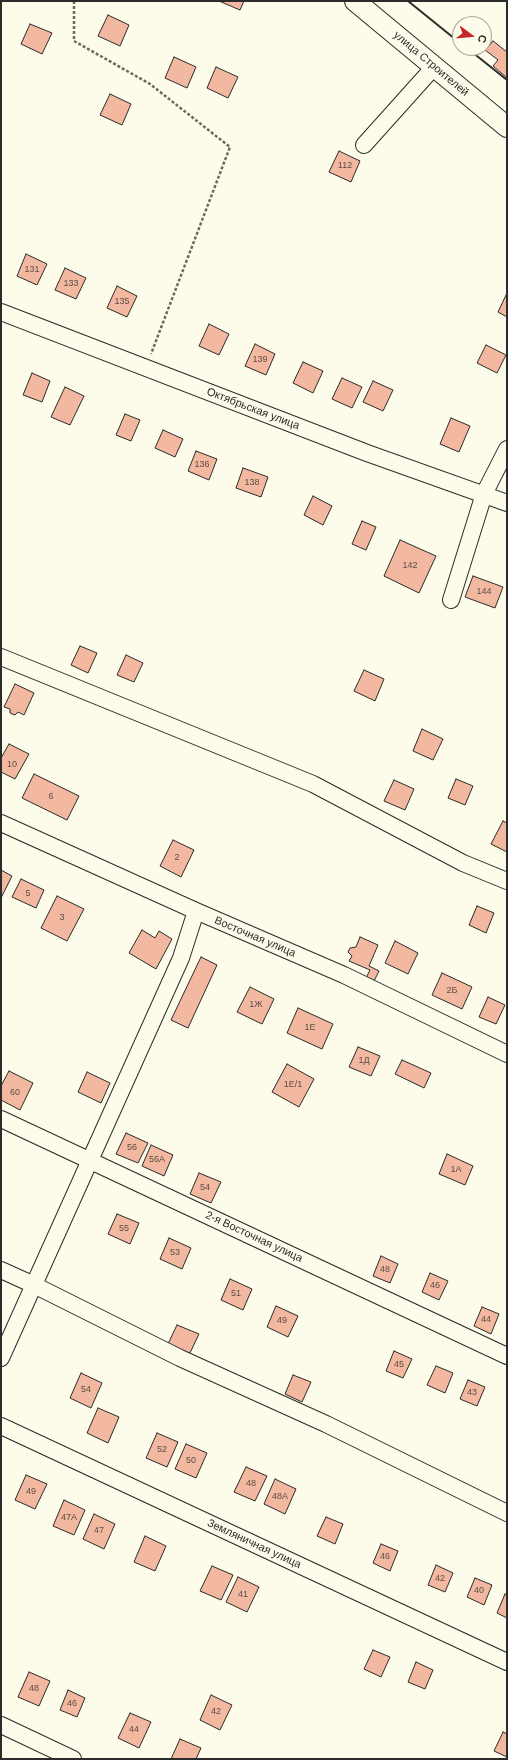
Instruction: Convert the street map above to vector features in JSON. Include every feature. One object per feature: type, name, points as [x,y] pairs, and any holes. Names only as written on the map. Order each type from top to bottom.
[{"type":"main road","name":"улица Строителей","points":[[354,1],[507,127]]},
{"type":"street","points":[[364,145],[434,67]]},
{"type":"street","name":"Октябрьская улица","points":[[1,312],[367,453],[507,503]]},
{"type":"street","points":[[451,600],[484,494],[507,449]]},
{"type":"street","points":[[1,657],[313,784],[463,862],[507,881]]},
{"type":"street","name":"Восточная улица","points":[[1,823],[196,911],[344,975],[507,1054]]},
{"type":"street","points":[[1,1358],[181,958],[196,911]]},
{"type":"street","name":"2-я Восточная улица","points":[[1,1119],[507,1356]]},
{"type":"street","points":[[1,1270],[180,1358],[326,1424],[507,1513]]},
{"type":"street","name":"Земляничная улица","points":[[1,1426],[507,1662]]},
{"type":"street","points":[[1,1725],[73,1759]]},
{"type":"path","points":[[74,1],[74,41],[150,84],[230,147],[146,368]]},
{"type":"building","points":[[219,1],[244,1],[240,10]]},
{"type":"building","points":[[108,15],[129,25],[120,46],[98,36]]},
{"type":"building","points":[[30,24],[52,33],[42,54],[21,44]]},
{"type":"building","points":[[493,41],[507,52],[507,78],[493,66],[498,60],[492,55]]},
{"type":"building","points":[[174,57],[196,67],[187,88],[165,78]]},
{"type":"building","points":[[216,67],[238,77],[228,98],[207,88]]},
{"type":"building","points":[[110,94],[131,104],[122,125],[100,115]]},
{"type":"building","points":[[339,151],[360,161],[351,182],[329,172]]},
{"type":"building","points":[[26,254],[47,264],[37,285],[17,276]]},
{"type":"building","points":[[65,268],[86,278],[76,299],[55,290]]},
{"type":"building","points":[[117,286],[137,296],[127,317],[107,308]]},
{"type":"building","points":[[507,293],[507,317],[498,312]]},
{"type":"building","points":[[209,324],[229,334],[219,355],[199,346]]},
{"type":"building","points":[[255,344],[275,354],[266,375],[245,366]]},
{"type":"building","points":[[486,345],[506,355],[497,373],[477,363]]},
{"type":"building","points":[[303,362],[323,371],[313,393],[293,383]]},
{"type":"building","points":[[32,373],[50,381],[42,402],[23,395]]},
{"type":"building","points":[[342,378],[362,387],[352,408],[332,399]]},
{"type":"building","points":[[373,381],[393,390],[383,411],[363,402]]},
{"type":"building","points":[[65,387],[84,396],[70,425],[51,417]]},
{"type":"building","points":[[125,414],[140,420],[131,441],[116,435]]},
{"type":"building","points":[[451,418],[470,426],[459,452],[440,444]]},
{"type":"building","points":[[163,430],[183,439],[175,457],[155,448]]},
{"type":"building","points":[[196,451],[217,459],[209,480],[188,471]]},
{"type":"building","points":[[243,468],[268,477],[261,497],[236,488]]},
{"type":"building","points":[[313,496],[332,506],[323,525],[304,515]]},
{"type":"building","points":[[362,521],[376,527],[366,550],[352,544]]},
{"type":"building","points":[[400,540],[436,556],[419,593],[384,576]]},
{"type":"building","points":[[473,576],[503,587],[495,608],[465,597]]},
{"type":"building","points":[[80,646],[97,653],[88,673],[71,665]]},
{"type":"building","points":[[126,655],[143,663],[134,682],[117,675]]},
{"type":"building","points":[[364,670],[384,679],[375,701],[354,691]]},
{"type":"building","points":[[15,684],[34,693],[24,715],[18,712],[15,715],[10,713],[10,709],[4,707]]},
{"type":"building","points":[[422,729],[443,739],[433,760],[413,751]]},
{"type":"building","points":[[9,744],[29,754],[15,779],[1,772],[1,758]]},
{"type":"building","points":[[34,774],[79,796],[67,820],[22,798]]},
{"type":"building","points":[[456,779],[473,786],[465,805],[448,798]]},
{"type":"building","points":[[394,780],[414,789],[405,810],[384,801]]},
{"type":"building","points":[[503,821],[507,823],[507,852],[491,844]]},
{"type":"building","points":[[173,840],[194,850],[181,877],[160,866]]},
{"type":"building","points":[[1,870],[12,876],[1,898]]},
{"type":"building","points":[[21,879],[44,890],[36,908],[12,897]]},
{"type":"building","points":[[57,896],[84,909],[67,941],[41,928]]},
{"type":"building","points":[[477,906],[494,913],[486,933],[469,925]]},
{"type":"building","points":[[142,930],[155,938],[159,931],[172,939],[156,969],[129,953]]},
{"type":"building","points":[[360,937],[378,945],[369,966],[379,971],[374,981],[366,978],[370,970],[349,961],[352,956],[348,952],[350,948],[356,947]]},
{"type":"building","points":[[395,941],[418,953],[408,974],[385,963]]},
{"type":"building","points":[[201,957],[217,965],[188,1028],[171,1020]]},
{"type":"building","points":[[442,973],[472,987],[462,1009],[432,995]]},
{"type":"building","points":[[250,987],[274,999],[262,1024],[237,1012]]},
{"type":"building","points":[[488,997],[505,1005],[496,1024],[479,1017]]},
{"type":"building","points":[[298,1008],[333,1024],[322,1049],[287,1033]]},
{"type":"building","points":[[358,1047],[380,1056],[371,1076],[349,1067]]},
{"type":"building","points":[[402,1060],[431,1073],[424,1088],[395,1074]]},
{"type":"building","points":[[287,1064],[314,1079],[299,1107],[272,1092]]},
{"type":"building","points":[[9,1071],[33,1083],[20,1110],[1,1100],[1,1086]]},
{"type":"building","points":[[87,1072],[110,1083],[101,1103],[78,1092]]},
{"type":"building","points":[[126,1133],[148,1143],[138,1163],[116,1154]]},
{"type":"building","points":[[151,1145],[173,1155],[164,1176],[142,1166]]},
{"type":"building","points":[[447,1154],[473,1166],[465,1185],[439,1174]]},
{"type":"building","points":[[199,1173],[221,1182],[211,1203],[190,1194]]},
{"type":"building","points":[[117,1214],[139,1223],[130,1244],[108,1234]]},
{"type":"building","points":[[169,1238],[191,1248],[182,1269],[160,1259]]},
{"type":"building","points":[[381,1256],[398,1264],[390,1283],[373,1276]]},
{"type":"building","points":[[430,1273],[448,1281],[439,1300],[422,1292]]},
{"type":"building","points":[[230,1279],[252,1289],[243,1310],[221,1300]]},
{"type":"building","points":[[276,1306],[298,1316],[288,1337],[267,1327]]},
{"type":"building","points":[[482,1307],[499,1314],[491,1334],[474,1326]]},
{"type":"building","points":[[177,1325],[199,1334],[189,1355],[167,1346]]},
{"type":"building","points":[[394,1351],[412,1359],[403,1378],[386,1371]]},
{"type":"building","points":[[436,1366],[453,1373],[445,1393],[427,1385]]},
{"type":"building","points":[[81,1373],[102,1383],[91,1408],[70,1398]]},
{"type":"building","points":[[293,1375],[311,1382],[302,1402],[285,1394]]},
{"type":"building","points":[[468,1380],[485,1387],[477,1406],[460,1399]]},
{"type":"building","points":[[98,1408],[119,1417],[108,1443],[87,1433]]},
{"type":"building","points":[[157,1433],[178,1442],[167,1467],[146,1458]]},
{"type":"building","points":[[186,1444],[207,1453],[196,1478],[175,1469]]},
{"type":"building","points":[[246,1467],[267,1476],[255,1501],[234,1492]]},
{"type":"building","points":[[26,1475],[47,1484],[35,1509],[15,1500]]},
{"type":"building","points":[[275,1479],[296,1489],[285,1514],[264,1504]]},
{"type":"building","points":[[64,1500],[85,1510],[74,1535],[53,1526]]},
{"type":"building","points":[[94,1514],[115,1524],[104,1549],[83,1539]]},
{"type":"building","points":[[326,1517],[343,1524],[335,1544],[317,1536]]},
{"type":"building","points":[[145,1536],[166,1546],[155,1571],[134,1562]]},
{"type":"building","points":[[381,1544],[398,1551],[390,1571],[373,1563]]},
{"type":"building","points":[[436,1565],[453,1573],[445,1592],[428,1585]]},
{"type":"building","points":[[212,1566],[233,1575],[221,1600],[200,1591]]},
{"type":"building","points":[[238,1577],[259,1587],[247,1612],[226,1602]]},
{"type":"building","points":[[475,1578],[492,1585],[484,1605],[467,1597]]},
{"type":"building","points":[[505,1594],[507,1594],[507,1618],[497,1613]]},
{"type":"building","points":[[373,1650],[390,1657],[381,1677],[364,1669]]},
{"type":"building","points":[[416,1662],[433,1670],[425,1689],[408,1682]]},
{"type":"building","points":[[29,1672],[50,1681],[39,1706],[18,1697]]},
{"type":"building","points":[[68,1690],[85,1698],[77,1717],[60,1710]]},
{"type":"building","points":[[211,1695],[232,1705],[220,1730],[200,1720]]},
{"type":"building","points":[[130,1713],[151,1722],[139,1748],[118,1738]]},
{"type":"building","points":[[503,1732],[507,1734],[507,1757],[494,1751]]},
{"type":"building","points":[[180,1739],[201,1748],[196,1759],[171,1759]]},
{"type":"wall","points":[[408,1],[452,37]]},
{"type":"wall","points":[[477,56],[507,80]]}]
